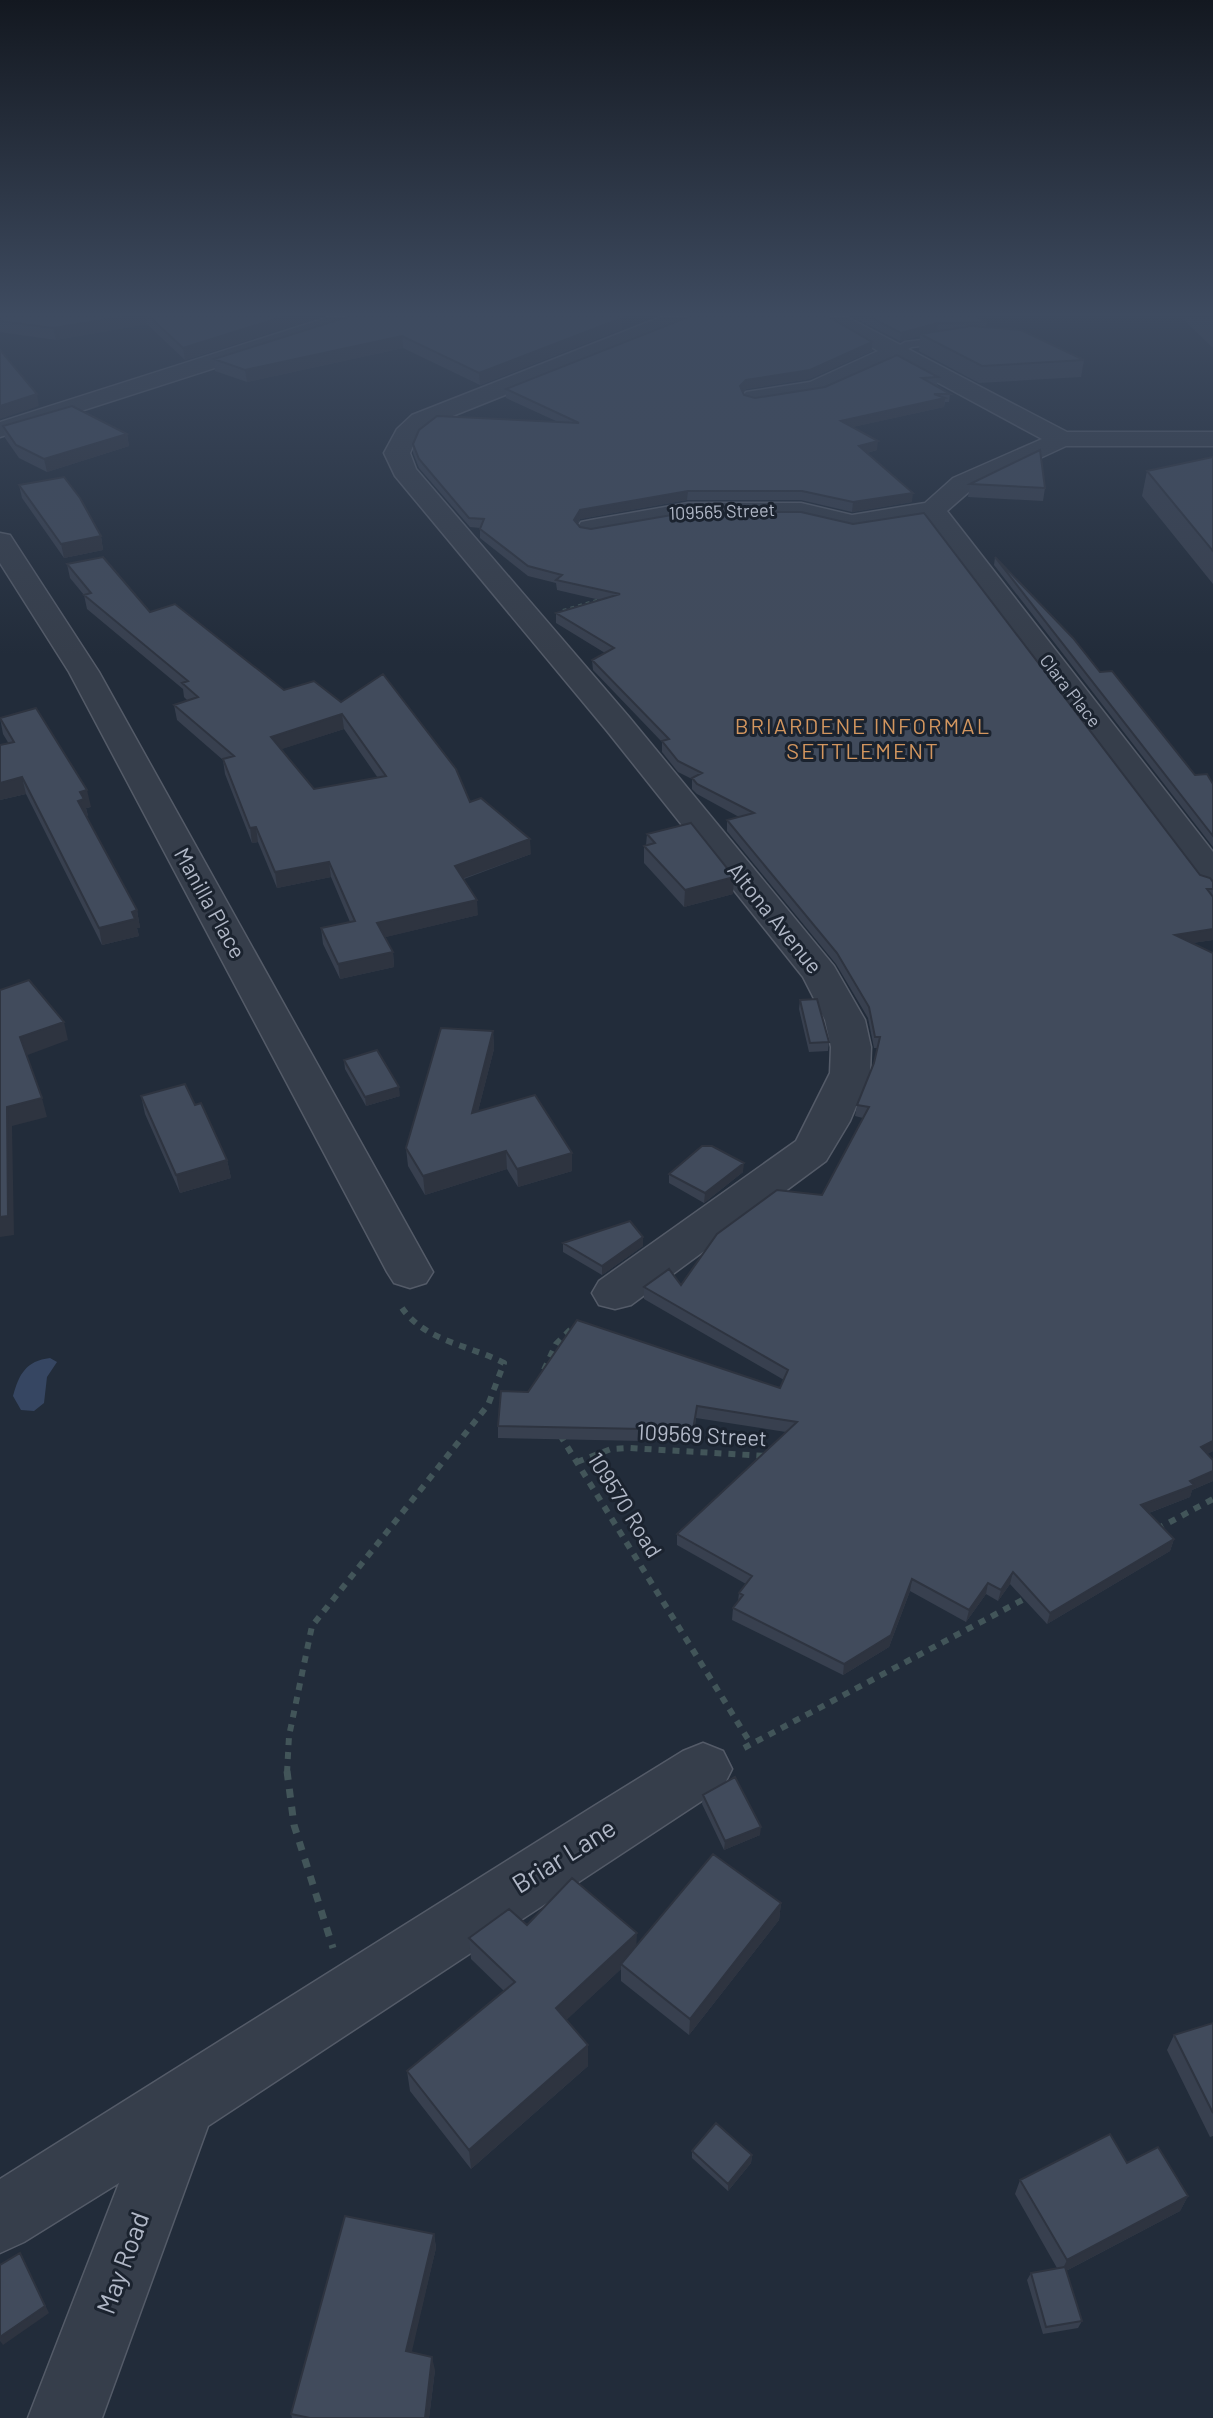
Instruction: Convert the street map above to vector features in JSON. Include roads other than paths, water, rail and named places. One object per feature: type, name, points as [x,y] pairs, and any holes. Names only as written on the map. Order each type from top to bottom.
[{"type":"street","name":"Altona Avenue","points":[[411,430],[399,447],[398,461],[527,621],[618,724],[821,974],[845,1020],[851,1047],[847,1081],[811,1151],[774,1181],[615,1293]]},
{"type":"street","points":[[1044,430],[1062,439]]},
{"type":"street","points":[[935,507],[962,484],[1062,439],[1213,439]]},
{"type":"street","name":"109565 Street","points":[[591,528],[659,515],[720,510],[801,511],[852,523],[935,507]]},
{"type":"street","name":"Clara Place","points":[[935,507],[939,523],[1213,876]]},
{"type":"street","name":"Manilla Place","points":[[0,541],[84,672],[410,1272]]},
{"type":"street","name":"Briar Lane","points":[[0,2218],[181,2108],[348,1997],[727,1757]]},
{"type":"street","name":"May Road","points":[[65,2418],[181,2108]]},
{"type":"water","points":[[50,1358],[57,1362],[47,1377],[44,1403],[34,1411],[21,1410],[13,1396],[21,1375],[35,1362]]},
{"type":"district","name":"BRIARDENE INFORMAL SETTLEMENT","points":[[863,738]]}]
